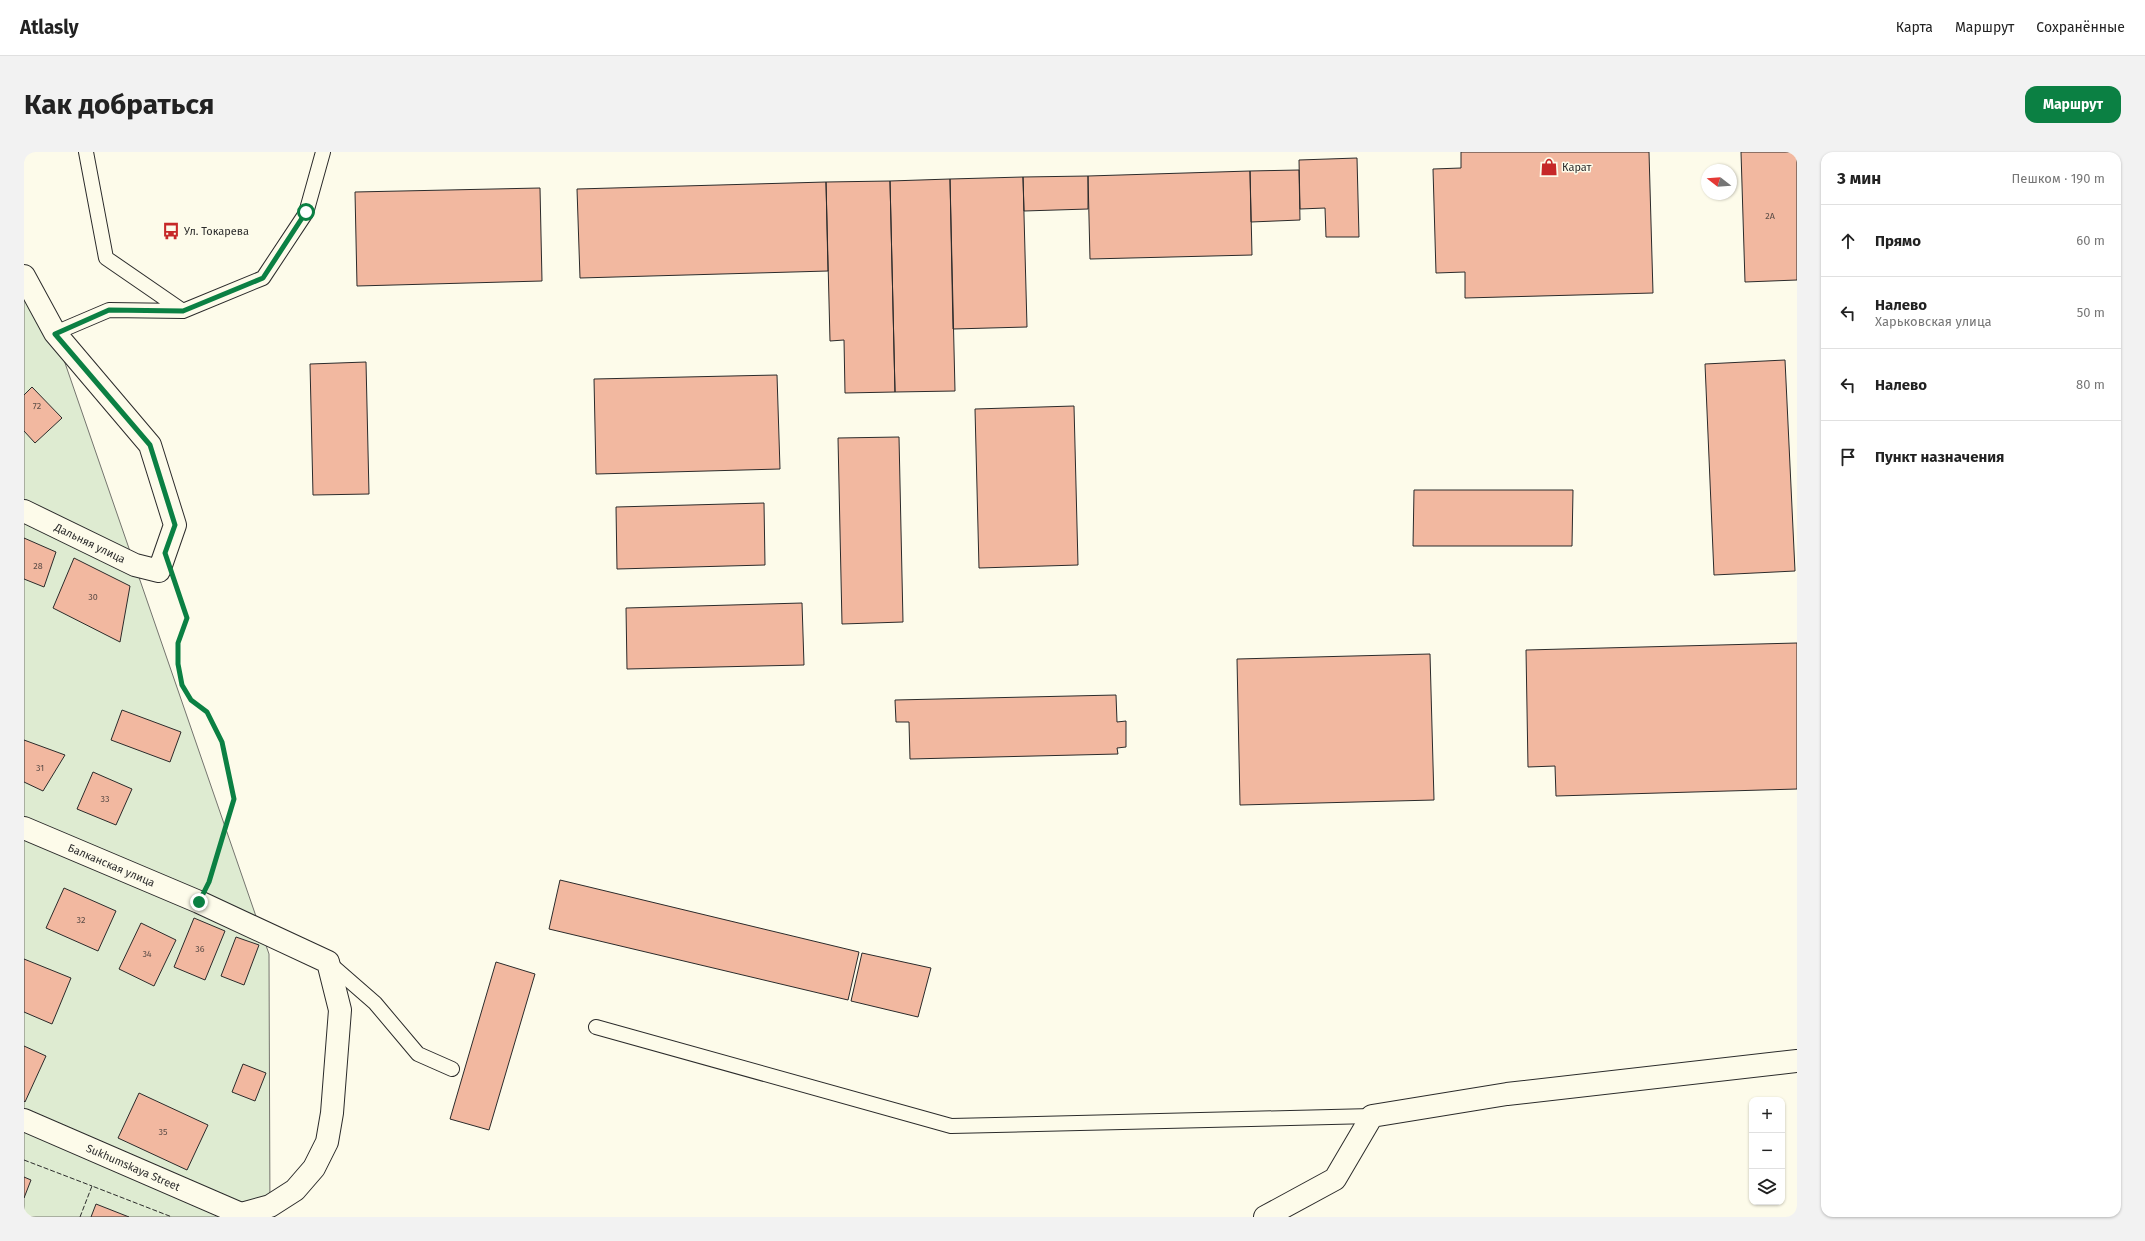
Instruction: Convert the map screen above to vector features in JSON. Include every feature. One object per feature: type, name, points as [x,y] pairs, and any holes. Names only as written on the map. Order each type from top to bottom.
[{"type":"street","points":[[24,276],[55,334],[150,445],[175,525],[162,562]]},
{"type":"street","name":"Дальняя улица","points":[[24,511],[135,566],[162,562]]},
{"type":"street","name":"Балканская улица","points":[[24,828],[199,902],[328,962]]},
{"type":"street","points":[[242,1216],[270,1206],[295,1190],[314,1168],[327,1142],[332,1113],[340,1010],[328,962]]},
{"type":"street","points":[[1265,1217],[1335,1179],[1372,1116],[1507,1094],[1797,1061]]},
{"type":"street","name":"Sukhumskaya Street","points":[[24,1120],[242,1216]]},
{"type":"lane","points":[[86,152],[106,258],[183,311]]},
{"type":"lane","points":[[55,334],[109,310],[183,311],[263,278],[306,212],[323,152]]},
{"type":"lane","points":[[328,962],[375,1003],[418,1054],[452,1069]]},
{"type":"lane","points":[[596,1028],[951,1126],[1372,1116]]},
{"type":"path","points":[[162,562],[187,618],[178,643],[178,664],[182,685],[191,700],[207,712],[222,742],[234,799],[209,882],[199,902]]},
{"type":"green space","points":[[24,292],[55,334],[269,954],[270,1217],[24,1217]]},
{"type":"building","points":[[1461,152],[1649,152],[1653,293],[1465,298],[1465,272],[1436,273],[1433,169],[1461,168]]},
{"type":"building","points":[[1741,152],[1797,152],[1797,280],[1745,282]]},
{"type":"building","points":[[1357,158],[1359,237],[1326,237],[1325,208],[1300,209],[1299,160]]},
{"type":"building","points":[[1299,170],[1300,220],[1251,222],[1250,171]]},
{"type":"building","points":[[1250,171],[1252,255],[1090,259],[1088,176]]},
{"type":"building","points":[[1088,176],[1088,209],[1024,211],[1023,177]]},
{"type":"building","points":[[1023,177],[1027,327],[953,329],[950,179]]},
{"type":"building","points":[[950,179],[955,391],[895,392],[890,181]]},
{"type":"building","points":[[890,181],[895,392],[845,393],[844,340],[830,341],[826,182]]},
{"type":"building","points":[[826,182],[828,271],[580,278],[577,189]]},
{"type":"building","points":[[540,188],[542,281],[357,286],[355,192]]},
{"type":"building","points":[[1785,360],[1795,571],[1714,575],[1705,364]]},
{"type":"building","points":[[366,362],[369,494],[313,495],[310,364]]},
{"type":"building","points":[[777,375],[780,469],[596,474],[594,379]]},
{"type":"building","points":[[32,387],[62,418],[35,443],[24,431],[24,395]]},
{"type":"building","points":[[1074,406],[1078,565],[979,568],[975,409]]},
{"type":"building","points":[[899,437],[903,622],[842,624],[838,438]]},
{"type":"building","points":[[1414,490],[1573,490],[1572,546],[1413,546]]},
{"type":"building","points":[[764,503],[765,565],[617,569],[616,507]]},
{"type":"building","points":[[24,538],[56,552],[44,587],[24,579]]},
{"type":"building","points":[[74,558],[130,586],[120,642],[53,608]]},
{"type":"building","points":[[802,603],[804,665],[627,669],[626,608]]},
{"type":"building","points":[[1797,643],[1797,789],[1556,796],[1555,766],[1528,767],[1526,650]]},
{"type":"building","points":[[1430,654],[1434,800],[1240,805],[1237,659]]},
{"type":"building","points":[[1116,695],[1117,722],[1126,721],[1126,747],[1117,748],[1118,754],[910,759],[909,722],[896,722],[895,700]]},
{"type":"building","points":[[122,710],[181,732],[170,762],[111,740]]},
{"type":"building","points":[[24,740],[65,755],[43,791],[24,782]]},
{"type":"building","points":[[93,772],[132,789],[116,825],[77,809]]},
{"type":"building","points":[[560,880],[859,952],[848,1000],[549,929]]},
{"type":"building","points":[[64,888],[116,911],[98,951],[46,928]]},
{"type":"building","points":[[194,918],[225,931],[205,980],[174,967]]},
{"type":"building","points":[[141,923],[176,940],[154,986],[119,969]]},
{"type":"building","points":[[236,937],[259,945],[244,985],[221,976]]},
{"type":"building","points":[[862,953],[931,968],[918,1017],[851,1001]]},
{"type":"building","points":[[24,959],[71,978],[52,1024],[24,1012]]},
{"type":"building","points":[[496,962],[535,974],[489,1130],[450,1119]]},
{"type":"building","points":[[24,1046],[46,1056],[25,1102],[24,1101]]},
{"type":"building","points":[[243,1064],[266,1073],[255,1101],[232,1092]]},
{"type":"building","points":[[139,1093],[208,1125],[187,1170],[118,1138]]},
{"type":"building","points":[[24,1177],[31,1180],[24,1198]]},
{"type":"building","points":[[96,1204],[129,1217],[91,1217]]},
{"type":"fence","points":[[24,1160],[92,1186]]},
{"type":"fence","points":[[80,1217],[92,1186],[172,1217]]},
{"type":"place","name":"Карат","points":[[1549,167]]},
{"type":"place","name":"Ул. Токарева","points":[[171,231]]},
{"type":"route","points":[[199,902],[209,882],[234,799],[222,742],[207,712],[191,700],[182,685],[178,664],[178,643],[187,618],[165,553],[175,525],[150,445],[55,334],[109,310],[183,311],[263,278],[306,212]]}]
